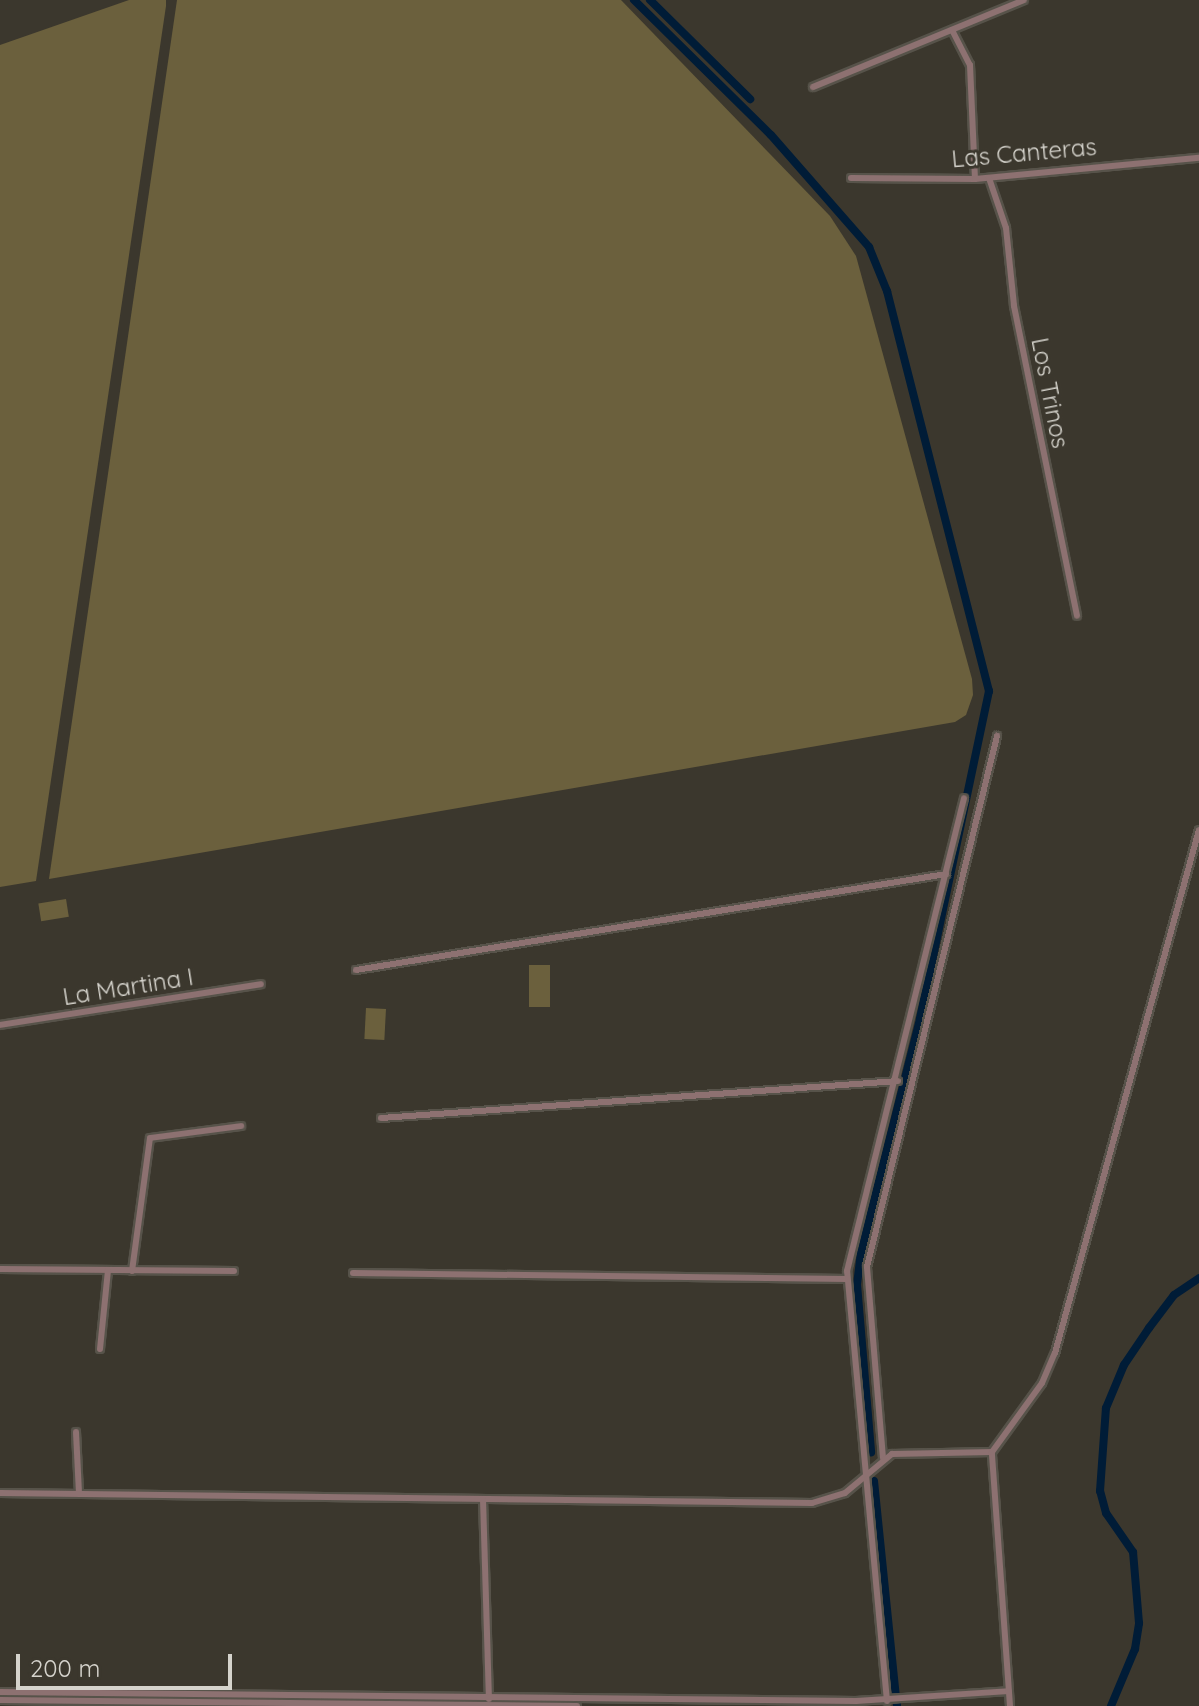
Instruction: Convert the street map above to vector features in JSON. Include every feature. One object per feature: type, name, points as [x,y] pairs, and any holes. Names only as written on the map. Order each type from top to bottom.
[{"type":"street","points":[[813,87],[1024,0]]},
{"type":"street","points":[[952,30],[970,65],[975,179]]},
{"type":"street","name":"Las Canteras","points":[[851,178],[975,179],[1199,158]]},
{"type":"street","name":"Los Trinos","points":[[989,178],[1006,228],[1014,306],[1077,616]]},
{"type":"street","points":[[883,1458],[867,1267],[997,736]]},
{"type":"street","points":[[887,1701],[863,1477],[847,1279],[898,1081],[964,798]]},
{"type":"street","points":[[1010,1706],[992,1452],[1042,1383],[1055,1353],[1199,830]]},
{"type":"street","points":[[356,970],[946,874]]},
{"type":"street","name":"La Martina I","points":[[0,1025],[261,984]]},
{"type":"street","points":[[381,1118],[898,1081]]},
{"type":"street","points":[[132,1271],[150,1138],[241,1126]]},
{"type":"street","points":[[0,1269],[234,1271]]},
{"type":"street","points":[[100,1349],[108,1270]]},
{"type":"street","points":[[353,1273],[847,1279]]},
{"type":"street","points":[[76,1432],[79,1494]]},
{"type":"street","points":[[0,1493],[812,1503],[840,1496],[883,1458],[897,1453],[992,1452]]},
{"type":"street","points":[[483,1499],[489,1701]]},
{"type":"street","points":[[0,1700],[887,1701],[1009,1691]]},
{"type":"street","points":[[0,1692],[489,1701],[577,1706]]},
{"type":"street","points":[[872,1706],[887,1701]]},
{"type":"shaded area","points":[[129,0],[166,0],[166,6],[36,881],[0,887],[0,45]]},
{"type":"shaded area","points":[[177,0],[621,0],[830,216],[856,256],[972,679],[973,695],[966,715],[955,722],[49,879]]},
{"type":"shaded area","points":[[66,899],[69,917],[41,921],[38,903]]},
{"type":"shaded area","points":[[529,965],[550,965],[550,1007],[529,1007]]},
{"type":"shaded area","points":[[366,1008],[386,1009],[384,1040],[364,1039]]},
{"type":"waterway","points":[[634,0],[771,135],[869,247],[887,291],[989,691],[920,1019],[861,1252],[857,1284],[871,1452]]},
{"type":"waterway","points":[[650,0],[750,99]]},
{"type":"waterway","points":[[1111,1706],[1135,1649],[1139,1623],[1133,1552],[1106,1513],[1100,1491],[1106,1408],[1124,1365],[1149,1328],[1174,1295],[1199,1278]]},
{"type":"waterway","points":[[874,1481],[896,1696]]}]
